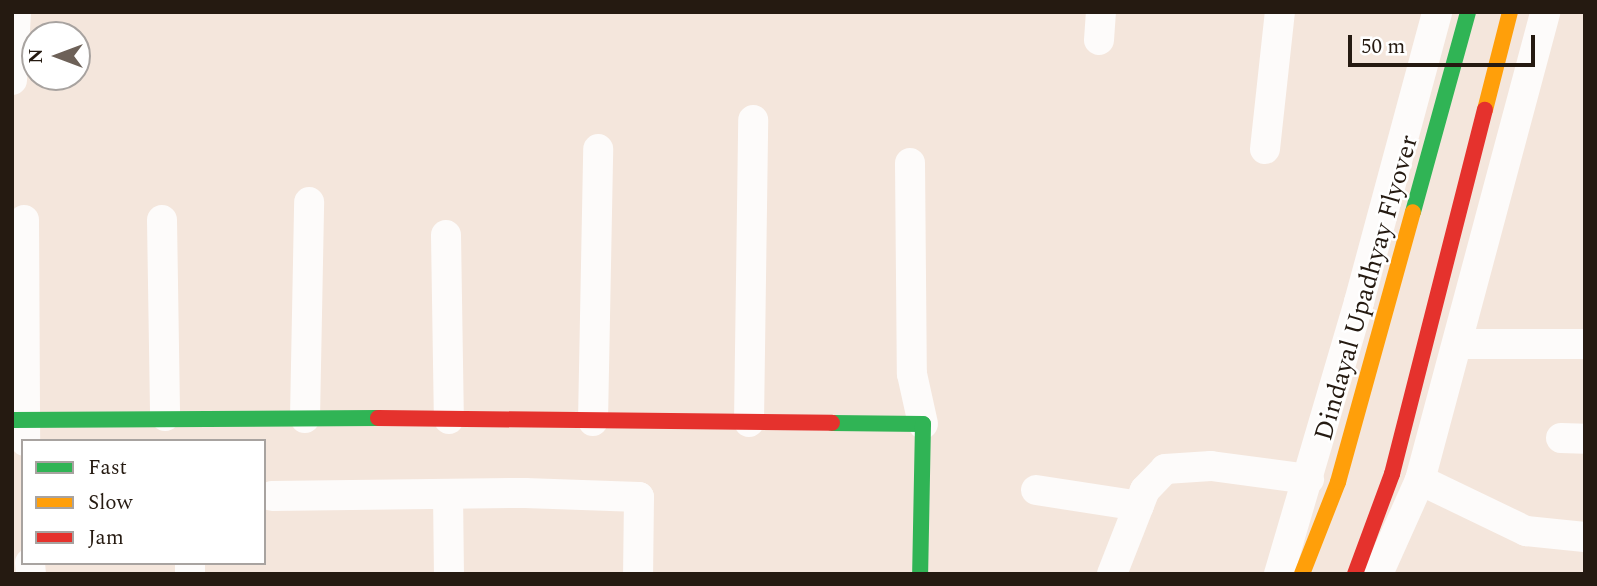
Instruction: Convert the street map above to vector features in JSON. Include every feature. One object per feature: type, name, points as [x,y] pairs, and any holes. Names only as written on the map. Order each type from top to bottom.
[{"type":"main road","name":"Dindayal Upadhyay Flyover","points":[[1302,574],[1338,482],[1468,12]]},
{"type":"main road","points":[[1355,574],[1392,474],[1510,12]]},
{"type":"main road","points":[[20,427],[305,418],[922,424],[920,574]]},
{"type":"street","points":[[12,80],[16,12]]},
{"type":"street","points":[[1265,149],[1280,12]]},
{"type":"street","points":[[1279,574],[1309,479],[1437,12]]},
{"type":"street","points":[[1378,574],[1420,480],[1545,12]]},
{"type":"street","points":[[749,422],[753,120]]},
{"type":"street","points":[[593,421],[598,149]]},
{"type":"street","points":[[910,163],[912,374],[922,424]]},
{"type":"street","points":[[305,418],[309,202]]},
{"type":"street","points":[[20,427],[24,220]]},
{"type":"street","points":[[162,220],[177,424]]},
{"type":"street","points":[[446,235],[449,419]]},
{"type":"street","points":[[1458,344],[1585,344]]},
{"type":"street","points":[[1112,574],[1139,506],[1154,477],[1182,464],[1309,479]]},
{"type":"street","points":[[1420,480],[1526,531],[1585,537]]},
{"type":"street","points":[[1037,490],[1139,506]]},
{"type":"street","points":[[448,494],[449,574]]},
{"type":"street","points":[[272,496],[448,494],[639,497],[638,574]]},
{"type":"traffic: fast","points":[[1413,212],[1468,12]]},
{"type":"traffic: fast","points":[[12,420],[378,418]]},
{"type":"traffic: fast","points":[[832,423],[923,424],[920,574]]},
{"type":"traffic: slow","points":[[1485,110],[1510,12]]},
{"type":"traffic: slow","points":[[1302,574],[1338,482],[1413,212]]},
{"type":"traffic: jam","points":[[1355,574],[1392,474],[1485,110]]},
{"type":"traffic: jam","points":[[378,418],[832,423]]}]
